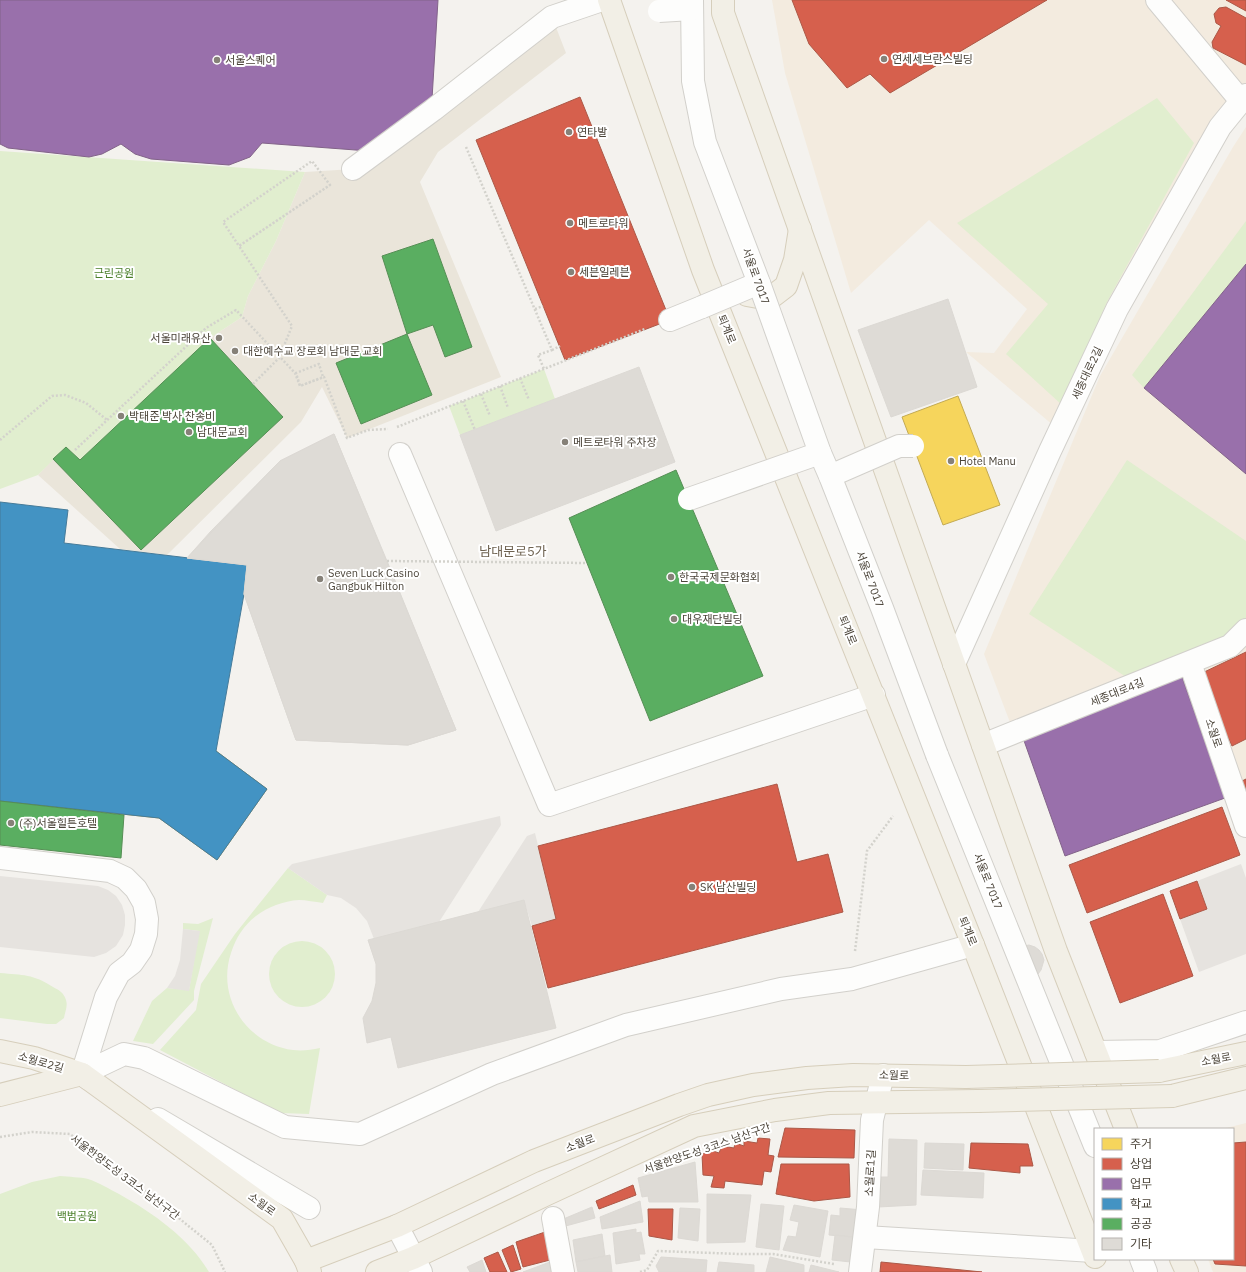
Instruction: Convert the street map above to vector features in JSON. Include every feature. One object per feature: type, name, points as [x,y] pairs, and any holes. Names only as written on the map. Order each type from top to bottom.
[{"type":"main road","name":"퇴계로","points":[[609,0],[703,270],[874,695],[1094,1256]]},
{"type":"main road","points":[[723,0],[723,13],[1056,952],[1126,1128]]},
{"type":"main road","points":[[703,270],[729,288],[749,296],[769,299],[786,286],[795,260],[800,228]]},
{"type":"main road","name":"소월로2길","points":[[0,1051],[34,1058],[82,1074]]},
{"type":"main road","name":"소월로","points":[[82,1074],[282,1219],[308,1267],[534,1161],[708,1095],[753,1085],[807,1078],[853,1075],[966,1077],[1159,1071],[1246,1053]]},
{"type":"main road","points":[[0,1095],[82,1074]]},
{"type":"main road","points":[[377,1272],[417,1265],[547,1194],[694,1126],[775,1110],[829,1103],[1172,1096],[1246,1078]]},
{"type":"main road","name":"퇴계로","points":[[1096,1260],[1101,1272]]},
{"type":"main road","points":[[1181,1260],[1187,1272]]},
{"type":"street","points":[[354,169],[433,110],[552,17],[602,0]]},
{"type":"street","points":[[1157,0],[1243,98]]},
{"type":"street","points":[[658,11],[692,5]]},
{"type":"street","name":"서울로 7017","points":[[692,5],[693,81],[705,142],[759,283],[820,453],[882,608],[937,755],[1094,1144]]},
{"type":"street","name":"세종대로2길","points":[[954,664],[1050,451],[1117,309],[1220,127],[1243,98]]},
{"type":"street","points":[[670,320],[759,283]]},
{"type":"street","points":[[830,476],[899,446],[913,446]]},
{"type":"street","points":[[689,500],[820,453]]},
{"type":"street","points":[[400,454],[549,804],[874,695]]},
{"type":"street","name":"세종대로4길","points":[[983,745],[1230,646],[1246,630]]},
{"type":"street","name":"소월로","points":[[1190,662],[1246,826]]},
{"type":"street","points":[[0,858],[110,871],[125,878],[136,890],[144,903],[147,919],[146,934],[141,950],[132,963],[119,973],[106,997],[82,1074]]},
{"type":"street","points":[[82,1074],[124,1054],[144,1058],[286,1127],[360,1134],[492,1074],[626,1025],[781,989],[852,979],[973,945]]},
{"type":"street","points":[[1096,1052],[1160,1051],[1246,1022]]},
{"type":"street","points":[[82,1074],[309,1208],[282,1219]]},
{"type":"street","name":"소월로1길","points":[[860,1270],[868,1207],[872,1120],[883,1075]]},
{"type":"street","points":[[553,1218],[563,1272]]},
{"type":"street","points":[[397,1226],[417,1265]]},
{"type":"street","points":[[865,1237],[1094,1256]]},
{"type":"street","points":[[1141,1260],[1146,1272]]},
{"type":"path","points":[[466,147],[552,350]]},
{"type":"path","points":[[253,384],[279,358],[292,326],[223,222],[312,161],[330,186]]},
{"type":"path","points":[[239,246],[354,169]]},
{"type":"path","points":[[535,309],[543,306]]},
{"type":"path","points":[[75,450],[206,328],[236,310],[279,358],[295,373],[300,386],[323,376],[319,364],[296,373],[300,386],[324,377],[346,438],[368,430],[392,429],[670,320]]},
{"type":"path","points":[[544,369],[538,355],[560,346]]},
{"type":"path","points":[[520,378],[529,400]]},
{"type":"path","points":[[500,386],[508,408]]},
{"type":"path","points":[[481,394],[490,416]]},
{"type":"path","points":[[0,440],[52,396],[65,395],[86,403],[107,420]]},
{"type":"path","points":[[463,401],[475,430]]},
{"type":"path","points":[[387,561],[587,563]]},
{"type":"path","points":[[852,979],[867,851]]},
{"type":"path","name":"서울한양도성 3코스 남산구간","points":[[0,1137],[32,1132],[70,1134],[154,1198],[212,1245],[225,1272]]},
{"type":"path","points":[[640,1272],[647,1270],[658,1251],[773,1254],[860,1270]]},
{"type":"shaded area","points":[[772,0],[1246,0],[1246,95],[1060,431],[966,352],[994,353],[1027,309],[929,220],[851,293],[785,73]]},
{"type":"shaded area","points":[[552,17],[566,53],[438,152],[420,182],[501,377],[347,438],[322,387],[301,422],[167,555],[120,549],[38,475],[53,459],[141,550],[283,417],[210,338],[242,317],[248,296],[276,241],[305,172],[354,169]]},
{"type":"shaded area","points":[[1246,127],[1246,820],[1190,663],[1014,733],[984,654],[1100,376]]},
{"type":"shaded area","points":[[500,816],[501,825],[439,922],[374,939],[367,921],[356,908],[341,898],[327,895],[288,868],[292,864]]},
{"type":"shaded area","points":[[535,833],[556,919],[532,926],[524,901],[478,912],[527,836]]},
{"type":"shaded area","points":[[1241,864],[1246,878],[1246,954],[1199,972],[1180,919],[1207,909],[1197,881]]},
{"type":"shaded area","points":[[0,876],[98,886],[108,890],[116,896],[122,905],[125,915],[123,935],[116,946],[106,953],[94,957],[0,947]]},
{"type":"shaded area","points":[[183,929],[200,931],[189,991],[167,988],[175,976],[180,960]]},
{"type":"shaded area","points":[[1246,1123],[1246,1272],[1213,1272],[1208,1260],[1234,1260],[1234,1128],[1226,1128]]},
{"type":"green space","points":[[1157,98],[1194,143],[1107,302],[1062,405],[1006,354],[1048,304],[957,223]]},
{"type":"green space","name":"근린공원","points":[[0,151],[305,172],[276,241],[248,296],[242,317],[210,338],[80,460],[66,447],[38,475],[0,489]]},
{"type":"green space","points":[[1246,221],[1246,264],[1144,388],[1132,375]]},
{"type":"green space","points":[[544,369],[555,399],[460,435],[449,406]]},
{"type":"green space","points":[[1127,460],[1246,541],[1246,630],[1137,684],[1029,614]]},
{"type":"green space","points":[[288,868],[327,895],[323,903],[302,900],[287,902],[266,910],[251,920],[240,933],[231,953],[227,970],[228,986],[232,1002],[239,1016],[249,1029],[262,1039],[277,1046],[293,1050],[320,1048],[309,1114],[280,1113],[160,1050],[196,1010],[201,984],[235,934]]},
{"type":"green space","points":[[213,918],[194,991],[194,1000],[153,1044],[133,1041],[152,1001],[167,988],[189,990],[199,931],[183,929],[183,923],[198,924]]},
{"type":"green space","points":[[295,941],[309,941],[321,946],[330,955],[335,967],[333,987],[326,998],[309,1007],[295,1007],[283,1002],[274,993],[269,981],[269,967],[274,955],[283,946]]},
{"type":"green space","points":[[0,973],[34,977],[59,991],[64,995],[67,1002],[64,1018],[56,1024],[47,1024],[0,1018]]},
{"type":"green space","name":"백범공원","points":[[60,1176],[92,1180],[145,1209],[181,1237],[201,1260],[209,1272],[0,1272],[0,1194],[32,1182]]},
{"type":"building: 주거","name":"Hotel Manu","points":[[958,396],[1000,505],[943,525],[902,417]]},
{"type":"building: 주거","points":[[0,720],[184,734],[216,751],[267,789],[217,860],[159,818],[0,801]]},
{"type":"building: 상업","name":"연세세브란스빌딩","points":[[792,0],[1047,0],[890,93],[870,74],[847,88],[809,44]]},
{"type":"building: 상업","points":[[1226,0],[1246,0],[1246,11]]},
{"type":"building: 상업","points":[[1226,7],[1246,18],[1246,65],[1213,48],[1212,42],[1221,26],[1216,23],[1214,14],[1219,8]]},
{"type":"building: 상업","name":"메트로타워","points":[[580,97],[670,320],[565,360],[476,140]]},
{"type":"building: 상업","points":[[1246,652],[1246,739],[1232,746],[1198,675]]},
{"type":"building: 상업","points":[[1246,779],[1246,790],[1242,781]]},
{"type":"building: 상업","name":"SK 남산빌딩","points":[[777,784],[797,862],[828,854],[843,912],[548,988],[532,926],[556,919],[538,846]]},
{"type":"building: 상업","points":[[1222,807],[1240,855],[1087,913],[1069,865]]},
{"type":"building: 상업","points":[[1197,881],[1207,909],[1180,919],[1170,891]]},
{"type":"building: 상업","points":[[1163,894],[1193,976],[1120,1003],[1090,922]]},
{"type":"building: 상업","points":[[785,1128],[855,1130],[854,1158],[778,1157]]},
{"type":"building: 상업","points":[[758,1138],[770,1139],[768,1155],[774,1156],[771,1172],[764,1171],[762,1185],[725,1181],[724,1188],[711,1187],[714,1176],[703,1175],[702,1154],[713,1151],[719,1153],[722,1146],[734,1148],[735,1143],[744,1146],[744,1141],[757,1143]]},
{"type":"building: 상업","points":[[1246,1142],[1246,1266],[1215,1264],[1213,1260],[1234,1260],[1234,1143]]},
{"type":"building: 상업","points":[[971,1143],[1028,1144],[1033,1166],[1020,1166],[1020,1173],[969,1168]]},
{"type":"building: 상업","points":[[781,1164],[849,1164],[850,1197],[814,1201],[776,1194]]},
{"type":"building: 상업","points":[[633,1185],[636,1195],[599,1209],[596,1201]]},
{"type":"building: 상업","points":[[648,1209],[673,1209],[672,1240],[649,1236]]},
{"type":"building: 상업","points":[[545,1232],[550,1260],[523,1267],[516,1242]]},
{"type":"building: 상업","points":[[513,1245],[521,1269],[511,1272],[502,1250]]},
{"type":"building: 상업","points":[[498,1252],[507,1272],[490,1272],[484,1258]]},
{"type":"building: 상업","points":[[881,1262],[982,1272],[880,1272]]},
{"type":"building: 업무","name":"서울스퀘어","points":[[0,0],[438,0],[432,99],[369,151],[262,143],[250,157],[229,165],[151,159],[135,154],[121,144],[102,154],[89,157],[8,148],[0,144]]},
{"type":"building: 업무","points":[[1246,264],[1246,474],[1144,388]]},
{"type":"building: 업무","points":[[1182,677],[1225,798],[1065,856],[1022,735]]},
{"type":"building: 학교","points":[[0,502],[68,510],[64,543],[247,565],[244,594],[216,751],[267,789],[217,860],[159,818],[0,801]]},
{"type":"building: 공공","points":[[433,239],[472,347],[445,357],[433,325],[407,334],[382,256]]},
{"type":"building: 공공","points":[[407,334],[432,395],[361,424],[336,363]]},
{"type":"building: 공공","name":"남대문교회","points":[[210,338],[283,417],[141,550],[53,459],[66,447],[80,460]]},
{"type":"building: 공공","name":"대우재단빌딩","points":[[676,470],[763,676],[650,721],[569,518]]},
{"type":"building: 공공","points":[[0,801],[124,815],[121,858],[0,845]]},
{"type":"building: 기타","points":[[948,299],[977,387],[891,417],[858,330]]},
{"type":"building: 기타","name":"메트로타워 주차장","points":[[639,367],[675,462],[496,531],[460,435]]},
{"type":"building: 기타","name":"Seven Luck Casino Gangbuk Hilton","points":[[334,434],[456,730],[408,745],[296,740],[244,594],[247,565],[187,558],[211,531],[280,461]]},
{"type":"building: 기타","name":"Seven Luck Casino Gangbuk Hilton","points":[[334,434],[456,730],[408,745],[296,740],[244,594],[247,565],[187,558],[280,461]]},
{"type":"building: 기타","points":[[524,900],[556,1028],[398,1068],[391,1037],[367,1043],[363,1018],[372,1001],[376,983],[376,964],[368,940]]},
{"type":"building: 기타","points":[[1029,945],[1039,950],[1044,960],[1041,970],[1033,977],[1024,946]]},
{"type":"building: 기타","points":[[889,1139],[917,1140],[916,1205],[878,1207],[881,1177],[888,1177]]},
{"type":"building: 기타","points":[[925,1143],[964,1144],[963,1170],[924,1168]]},
{"type":"building: 기타","points":[[695,1162],[698,1202],[649,1202],[648,1196],[642,1197],[638,1178]]},
{"type":"building: 기타","points":[[923,1170],[984,1173],[983,1198],[921,1195]]},
{"type":"building: 기타","points":[[707,1194],[751,1195],[745,1242],[707,1243]]},
{"type":"building: 기타","points":[[640,1201],[643,1222],[602,1229],[600,1217]]},
{"type":"building: 기타","points":[[761,1204],[784,1206],[779,1250],[756,1247]]},
{"type":"building: 기타","points":[[794,1205],[828,1211],[820,1257],[783,1250],[788,1236],[796,1237],[799,1222],[790,1220]]},
{"type":"building: 기타","points":[[592,1207],[595,1218],[562,1227],[561,1220]]},
{"type":"building: 기타","points":[[680,1208],[700,1209],[698,1241],[678,1238]]},
{"type":"building: 기타","points":[[840,1208],[863,1210],[861,1238],[829,1235],[831,1215],[840,1216]]},
{"type":"building: 기타","points":[[636,1229],[636,1233],[641,1232],[645,1254],[639,1254],[640,1260],[616,1264],[613,1233]]},
{"type":"building: 기타","points":[[602,1234],[605,1256],[576,1262],[573,1240]]},
{"type":"building: 기타","points":[[835,1235],[861,1238],[860,1263],[832,1260]]},
{"type":"building: 기타","points":[[610,1255],[612,1272],[578,1272],[576,1262]]},
{"type":"building: 기타","points":[[661,1257],[707,1260],[706,1272],[659,1272],[656,1266]]},
{"type":"building: 기타","points":[[770,1257],[804,1265],[804,1272],[766,1272]]},
{"type":"building: 기타","points":[[482,1260],[486,1272],[470,1272],[467,1267]]},
{"type":"building: 기타","points":[[550,1262],[552,1272],[523,1272]]},
{"type":"building: 기타","points":[[719,1262],[754,1265],[754,1272],[717,1272]]},
{"type":"building: 기타","points":[[811,1265],[839,1272],[809,1272]]},
{"type":"place","name":"연세세브란스빌딩","points":[[884,59]]},
{"type":"place","name":"서울스퀘어","points":[[217,60]]},
{"type":"place","name":"연타발","points":[[569,132]]},
{"type":"place","name":"메트로타워","points":[[570,223]]},
{"type":"place","name":"세븐일레븐","points":[[571,272]]},
{"type":"place","name":"서울미래유산","points":[[219,338]]},
{"type":"place","name":"대한예수교 장로회 남대문 교회","points":[[235,351]]},
{"type":"place","name":"박태준 박사 찬송비","points":[[121,416]]},
{"type":"place","name":"남대문교회","points":[[189,432]]},
{"type":"place","name":"메트로타워 주차장","points":[[565,442]]},
{"type":"place","name":"Hotel Manu","points":[[951,461]]},
{"type":"place","name":"한국국제문화협회","points":[[671,577]]},
{"type":"place","name":"Seven Luck Casino Gangbuk Hilton","points":[[320,579]]},
{"type":"place","name":"대우재단빌딩","points":[[674,619]]},
{"type":"place","name":"(주)서울힐튼호텔","points":[[11,823]]},
{"type":"place","name":"SK 남산빌딩","points":[[692,887]]},
{"type":"district","name":"남대문로5가","points":[[513,551]]}]
